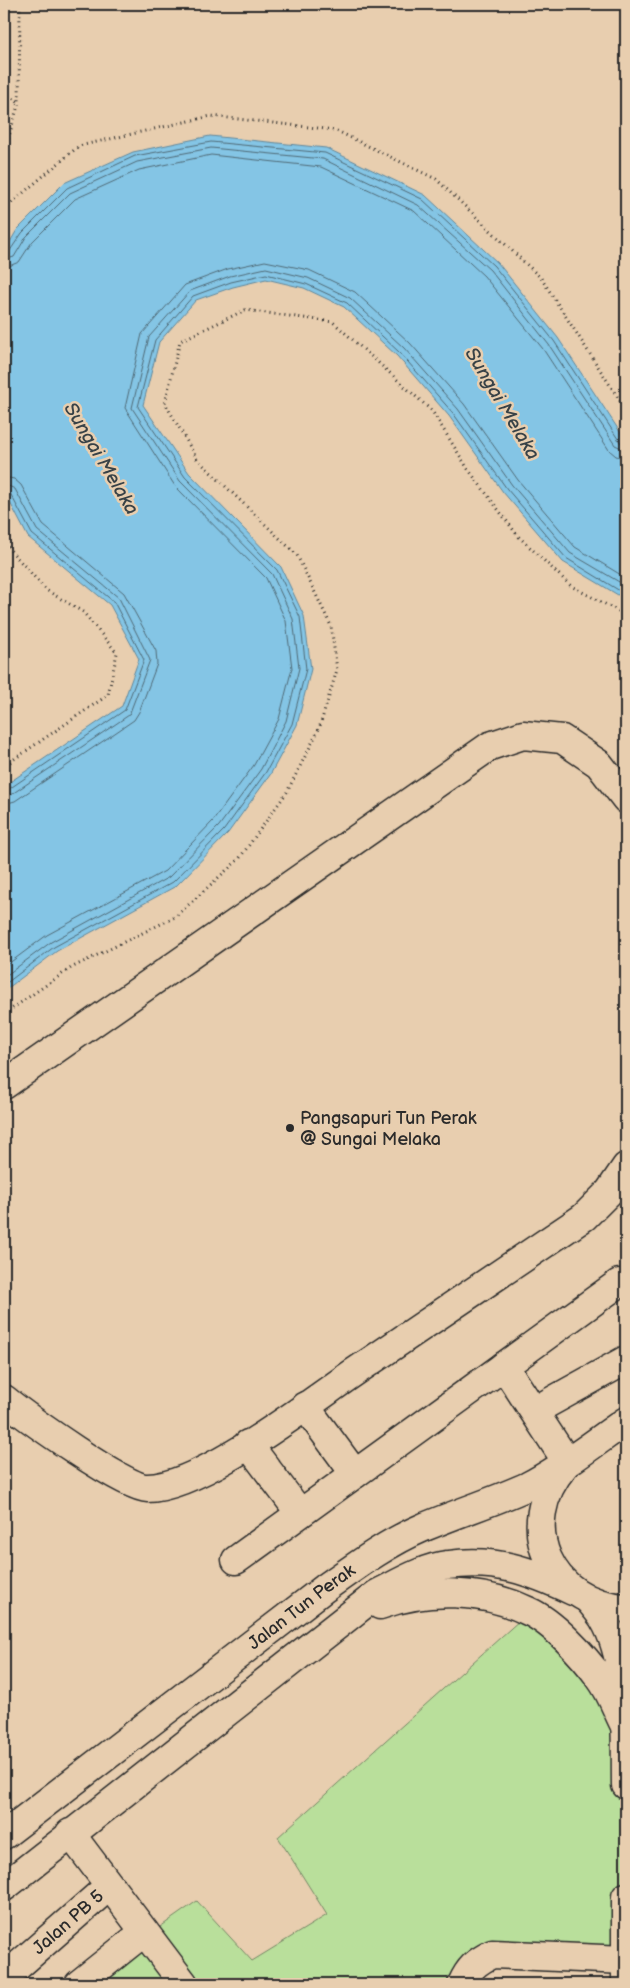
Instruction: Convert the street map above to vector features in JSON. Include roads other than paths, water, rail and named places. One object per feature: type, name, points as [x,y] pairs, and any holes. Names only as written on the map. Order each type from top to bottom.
[{"type":"main road","points":[[4,1085],[490,746],[523,735],[562,739],[599,764],[626,799]]},
{"type":"main road","points":[[4,1400],[34,1423],[100,1465],[145,1488],[171,1486],[198,1473],[248,1444],[584,1217],[609,1192],[626,1167]]},
{"type":"main road","points":[[236,1560],[619,1283]]},
{"type":"main road","points":[[534,1411],[626,1360]]},
{"type":"main road","points":[[504,1366],[567,1462]]},
{"type":"main road","points":[[305,1406],[355,1474]]},
{"type":"main road","name":"Jalan Tun Perak","points":[[4,1835],[325,1588],[374,1553],[421,1528],[482,1506],[529,1485],[567,1462],[626,1421]]},
{"type":"main road","points":[[626,1441],[610,1441],[587,1449],[567,1462],[552,1480],[541,1507],[540,1529],[545,1554],[559,1577],[581,1595],[604,1619],[616,1645],[622,1676],[626,1785]]},
{"type":"main road","points":[[248,1444],[300,1514]]},
{"type":"main road","name":"Jalan Tun Perak","points":[[4,1887],[344,1618],[377,1594],[411,1577],[447,1564],[501,1564],[536,1573],[606,1606],[626,1608]]},
{"type":"main road","points":[[344,1618],[401,1597],[438,1593],[486,1596],[530,1611],[569,1641],[602,1680],[625,1726]]},
{"type":"main road","points":[[70,1833],[184,1984]]},
{"type":"main road","name":"Jalan PB 5","points":[[4,1978],[109,1886]]},
{"type":"main road","points":[[462,1984],[468,1970],[479,1960],[492,1954],[625,1972],[626,1897]]},
{"type":"main road","points":[[79,1984],[144,1932]]},
{"type":"water","name":"Sungai Melaka","points":[[210,136],[326,148],[425,195],[498,263],[558,338],[626,441],[626,597],[618,595],[563,562],[503,492],[449,416],[397,356],[344,307],[304,288],[266,279],[233,287],[196,300],[159,342],[143,405],[189,473],[281,567],[304,616],[311,669],[297,725],[270,775],[228,833],[176,886],[57,951],[4,991],[4,786],[122,706],[139,659],[110,605],[28,537],[4,491],[4,252],[17,230],[64,183],[133,152]]},
{"type":"place","name":"Pangsapuri Tun Perak @ Sungai Melaka","points":[[290,1128]]}]
